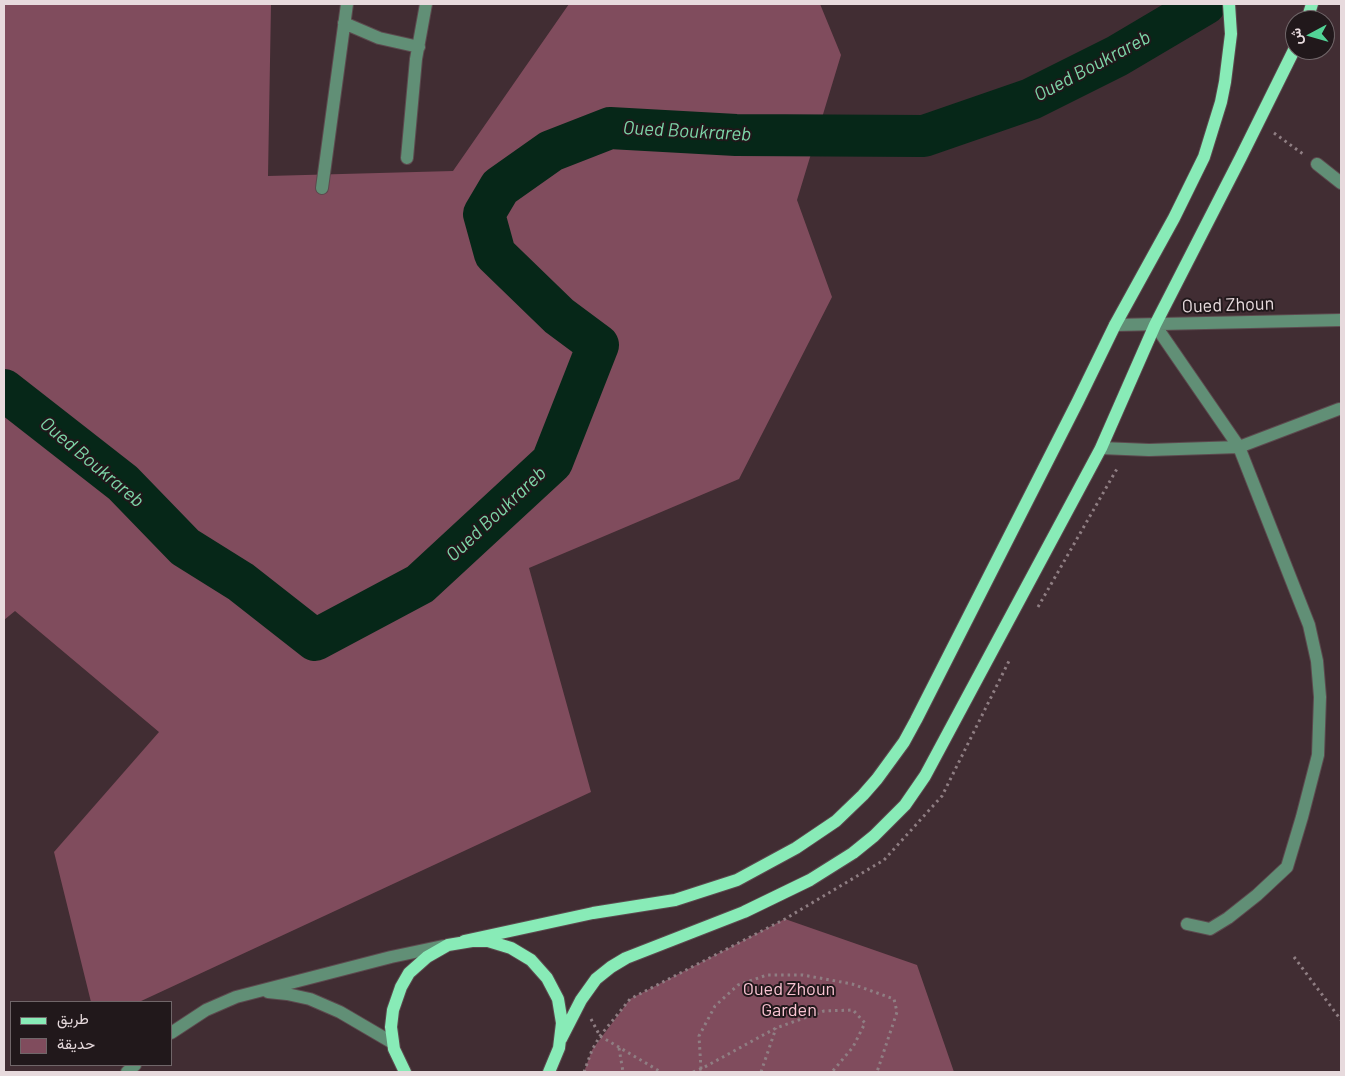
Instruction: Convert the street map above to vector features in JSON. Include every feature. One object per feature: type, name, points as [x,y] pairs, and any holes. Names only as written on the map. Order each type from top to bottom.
[{"type":"main road","points":[[396,1072],[391,1027],[397,995],[405,980],[420,962],[433,952],[448,945],[464,941],[593,913],[675,900],[714,888],[754,872],[796,848],[836,821],[858,800],[891,761],[904,742],[1115,325],[1174,218],[1200,166],[1216,118],[1225,82],[1231,34],[1228,4]]},
{"type":"main road","points":[[561,1039],[581,1000],[596,979],[611,967],[626,958],[744,912],[810,880],[874,836],[905,805],[925,776],[1101,448],[1155,324],[1289,60]]},
{"type":"main road","points":[[464,941],[488,941],[518,951],[537,966],[548,978],[558,999],[562,1015],[561,1039],[557,1056],[549,1072]]},
{"type":"main road","points":[[393,1046],[405,1072]]},
{"type":"street","points":[[322,188],[347,4]]},
{"type":"street","points":[[407,158],[419,47],[426,4]]},
{"type":"street","points":[[344,23],[379,38],[419,47]]},
{"type":"street","points":[[1317,164],[1341,183]]},
{"type":"street","name":"Oued Zhoun","points":[[1115,325],[1341,320]]},
{"type":"street","points":[[1155,324],[1239,447],[1309,626],[1317,661],[1320,697],[1318,755],[1287,867],[1257,895],[1228,918],[1210,929],[1188,924]]},
{"type":"street","points":[[1101,448],[1149,450],[1239,447],[1339,409]]},
{"type":"street","points":[[172,1032],[206,1010],[236,997],[391,957],[448,945]]},
{"type":"street","points":[[258,992],[287,994],[310,999],[340,1012],[393,1046]]},
{"type":"path","points":[[1259,122],[1317,164]]},
{"type":"path","points":[[1294,957],[1341,1020]]},
{"type":"path","points":[[700,1070],[699,1036],[715,1006],[738,985],[767,975],[803,975],[852,984],[894,999],[897,1012],[877,1072]]},
{"type":"path","points":[[581,1000],[600,1036],[660,1072]]},
{"type":"path","points":[[692,1072],[700,1070],[776,1028],[824,1011],[853,1010],[865,1023],[853,1047],[832,1072]]},
{"type":"path","points":[[761,1072],[776,1028]]},
{"type":"path","points":[[619,1047],[624,1072]]},
{"type":"green space","points":[[4,4],[271,4],[268,176],[453,171],[569,4],[820,4],[841,55],[797,200],[832,297],[739,479],[529,568],[591,792],[141,1001],[91,1001],[54,852],[159,732],[15,611],[4,620]]},
{"type":"green space","name":"Oued Zhoun Garden","points":[[785,919],[917,965],[954,1072],[584,1072],[592,1050],[630,999]]},
{"type":"waterway","name":"Oued Boukrareb","points":[[4,390],[123,483],[185,547],[241,582],[315,640],[420,584],[552,462],[598,345],[559,316],[495,254],[484,214],[500,187],[551,151],[610,128],[736,135],[924,136],[1031,99],[1117,56],[1205,4]]}]
